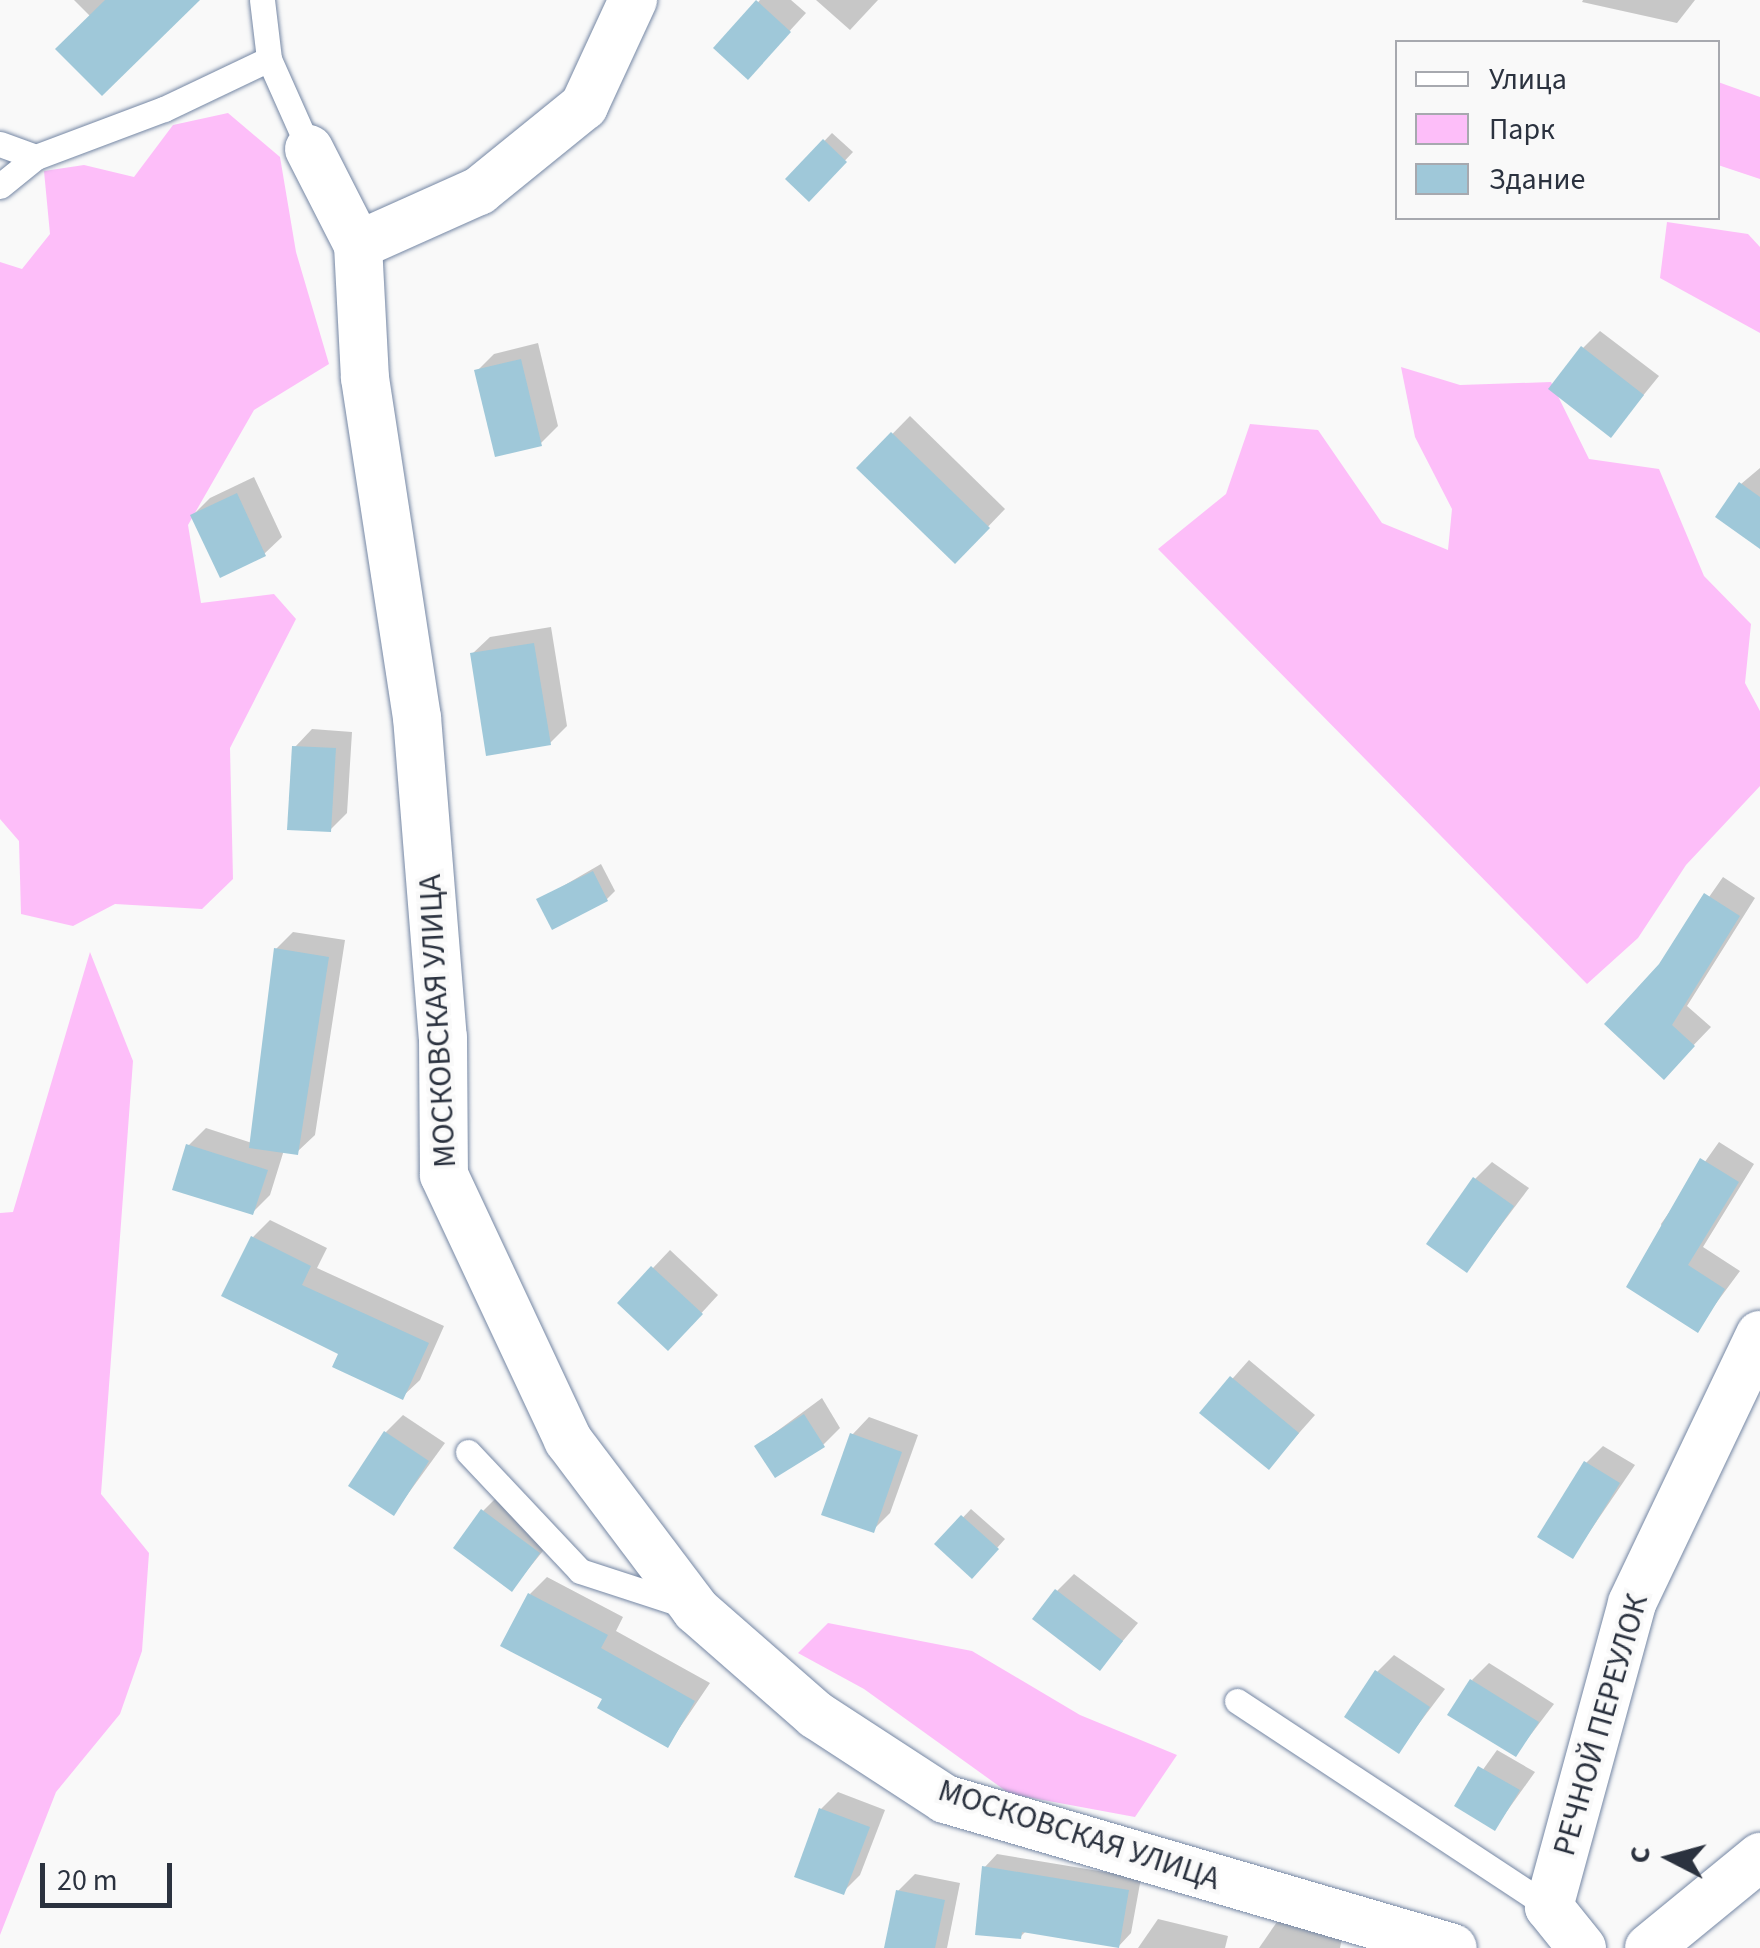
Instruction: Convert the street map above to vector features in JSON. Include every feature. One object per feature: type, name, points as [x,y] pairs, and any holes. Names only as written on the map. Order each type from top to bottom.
[{"type":"street","points":[[309,149],[358,245],[480,191],[584,106],[633,0]]},
{"type":"street","name":"МОСКОВСКАЯ УЛИЦА","points":[[358,245],[365,378],[417,717],[444,1036],[444,1175],[568,1440],[696,1610],[816,1715],[945,1799],[1454,1948]]},
{"type":"street","name":"РЕЧНОЙ ПЕРЕУЛОК","points":[[1549,1907],[1632,1603],[1760,1335]]},
{"type":"street","points":[[1649,1948],[1760,1856]]},
{"type":"street","points":[[1549,1907],[1582,1948]]},
{"type":"lane","points":[[262,0],[269,60],[309,149]]},
{"type":"lane","points":[[0,186],[36,157],[164,109],[269,60]]},
{"type":"lane","points":[[0,144],[36,157]]},
{"type":"lane","points":[[468,1452],[580,1571],[696,1610]]},
{"type":"lane","points":[[1237,1701],[1549,1907]]},
{"type":"green space","points":[[1720,83],[1760,97],[1760,179],[1720,166]]},
{"type":"green space","points":[[228,113],[280,157],[296,252],[329,364],[254,410],[188,525],[201,603],[274,594],[296,619],[230,748],[233,879],[202,909],[115,904],[73,926],[21,914],[19,841],[0,819],[0,262],[22,269],[50,234],[44,171],[84,165],[134,177],[173,125]]},
{"type":"green space","points":[[1667,222],[1748,234],[1760,247],[1760,333],[1660,278]]},
{"type":"green space","points":[[1401,367],[1460,385],[1551,382],[1589,459],[1659,469],[1704,576],[1751,624],[1745,683],[1760,711],[1760,786],[1686,865],[1638,938],[1587,984],[1158,549],[1226,494],[1250,424],[1318,430],[1382,523],[1448,550],[1452,509],[1415,437]]},
{"type":"green space","points":[[90,952],[133,1061],[101,1494],[149,1553],[142,1651],[120,1714],[56,1792],[0,1935],[0,1213],[13,1212]]},
{"type":"green space","points":[[828,1623],[972,1651],[1080,1715],[1177,1755],[1135,1817],[1010,1794],[864,1689],[798,1653]]},
{"type":"building","points":[[105,0],[200,0],[102,96],[55,49]]},
{"type":"building","points":[[756,0],[791,32],[748,80],[713,48]]},
{"type":"building","points":[[823,139],[847,162],[809,202],[785,179]]},
{"type":"building","points":[[1581,346],[1644,395],[1611,438],[1548,389]]},
{"type":"building","points":[[521,359],[542,446],[495,457],[474,370]]},
{"type":"building","points":[[891,432],[990,528],[955,564],[856,468]]},
{"type":"building","points":[[1739,482],[1760,497],[1760,549],[1715,517]]},
{"type":"building","points":[[237,493],[266,556],[220,578],[190,515]]},
{"type":"building","points":[[534,643],[551,745],[486,756],[470,653]]},
{"type":"building","points":[[292,746],[336,748],[331,832],[287,830]]},
{"type":"building","points":[[593,871],[608,901],[552,930],[536,899]]},
{"type":"building","points":[[1704,893],[1740,916],[1672,1025],[1695,1046],[1664,1080],[1604,1024],[1659,964]]},
{"type":"building","points":[[274,948],[329,957],[298,1155],[249,1148]]},
{"type":"building","points":[[186,1144],[268,1170],[253,1215],[172,1190]]},
{"type":"building","points":[[1700,1158],[1739,1182],[1688,1265],[1725,1289],[1698,1333],[1626,1287]]},
{"type":"building","points":[[1473,1177],[1514,1206],[1467,1273],[1426,1244]]},
{"type":"building","points":[[251,1236],[311,1266],[302,1285],[429,1343],[403,1400],[332,1367],[338,1354],[221,1296]]},
{"type":"building","points":[[651,1266],[703,1314],[668,1351],[617,1303]]},
{"type":"building","points":[[1230,1376],[1299,1433],[1269,1470],[1199,1413]]},
{"type":"building","points":[[804,1414],[825,1447],[775,1478],[754,1446]]},
{"type":"building","points":[[384,1431],[429,1461],[394,1516],[348,1486]]},
{"type":"building","points":[[850,1433],[902,1452],[874,1533],[821,1515]]},
{"type":"building","points":[[1584,1461],[1620,1483],[1573,1559],[1537,1537]]},
{"type":"building","points":[[481,1509],[540,1553],[512,1592],[453,1548]]},
{"type":"building","points":[[961,1515],[999,1549],[972,1579],[934,1544]]},
{"type":"building","points":[[1055,1589],[1123,1641],[1100,1671],[1032,1619]]},
{"type":"building","points":[[528,1593],[608,1635],[601,1648],[695,1701],[668,1748],[597,1708],[602,1699],[500,1646]]},
{"type":"building","points":[[1375,1670],[1430,1707],[1399,1754],[1344,1717]]},
{"type":"building","points":[[1470,1679],[1539,1722],[1516,1757],[1447,1715]]},
{"type":"building","points":[[1478,1766],[1520,1790],[1495,1831],[1454,1806]]},
{"type":"building","points":[[819,1808],[870,1827],[844,1895],[794,1877]]},
{"type":"building","points":[[982,1866],[1129,1890],[1119,1948],[1022,1932],[1021,1939],[975,1935]]},
{"type":"building","points":[[896,1890],[945,1900],[935,1948],[884,1948]]}]
